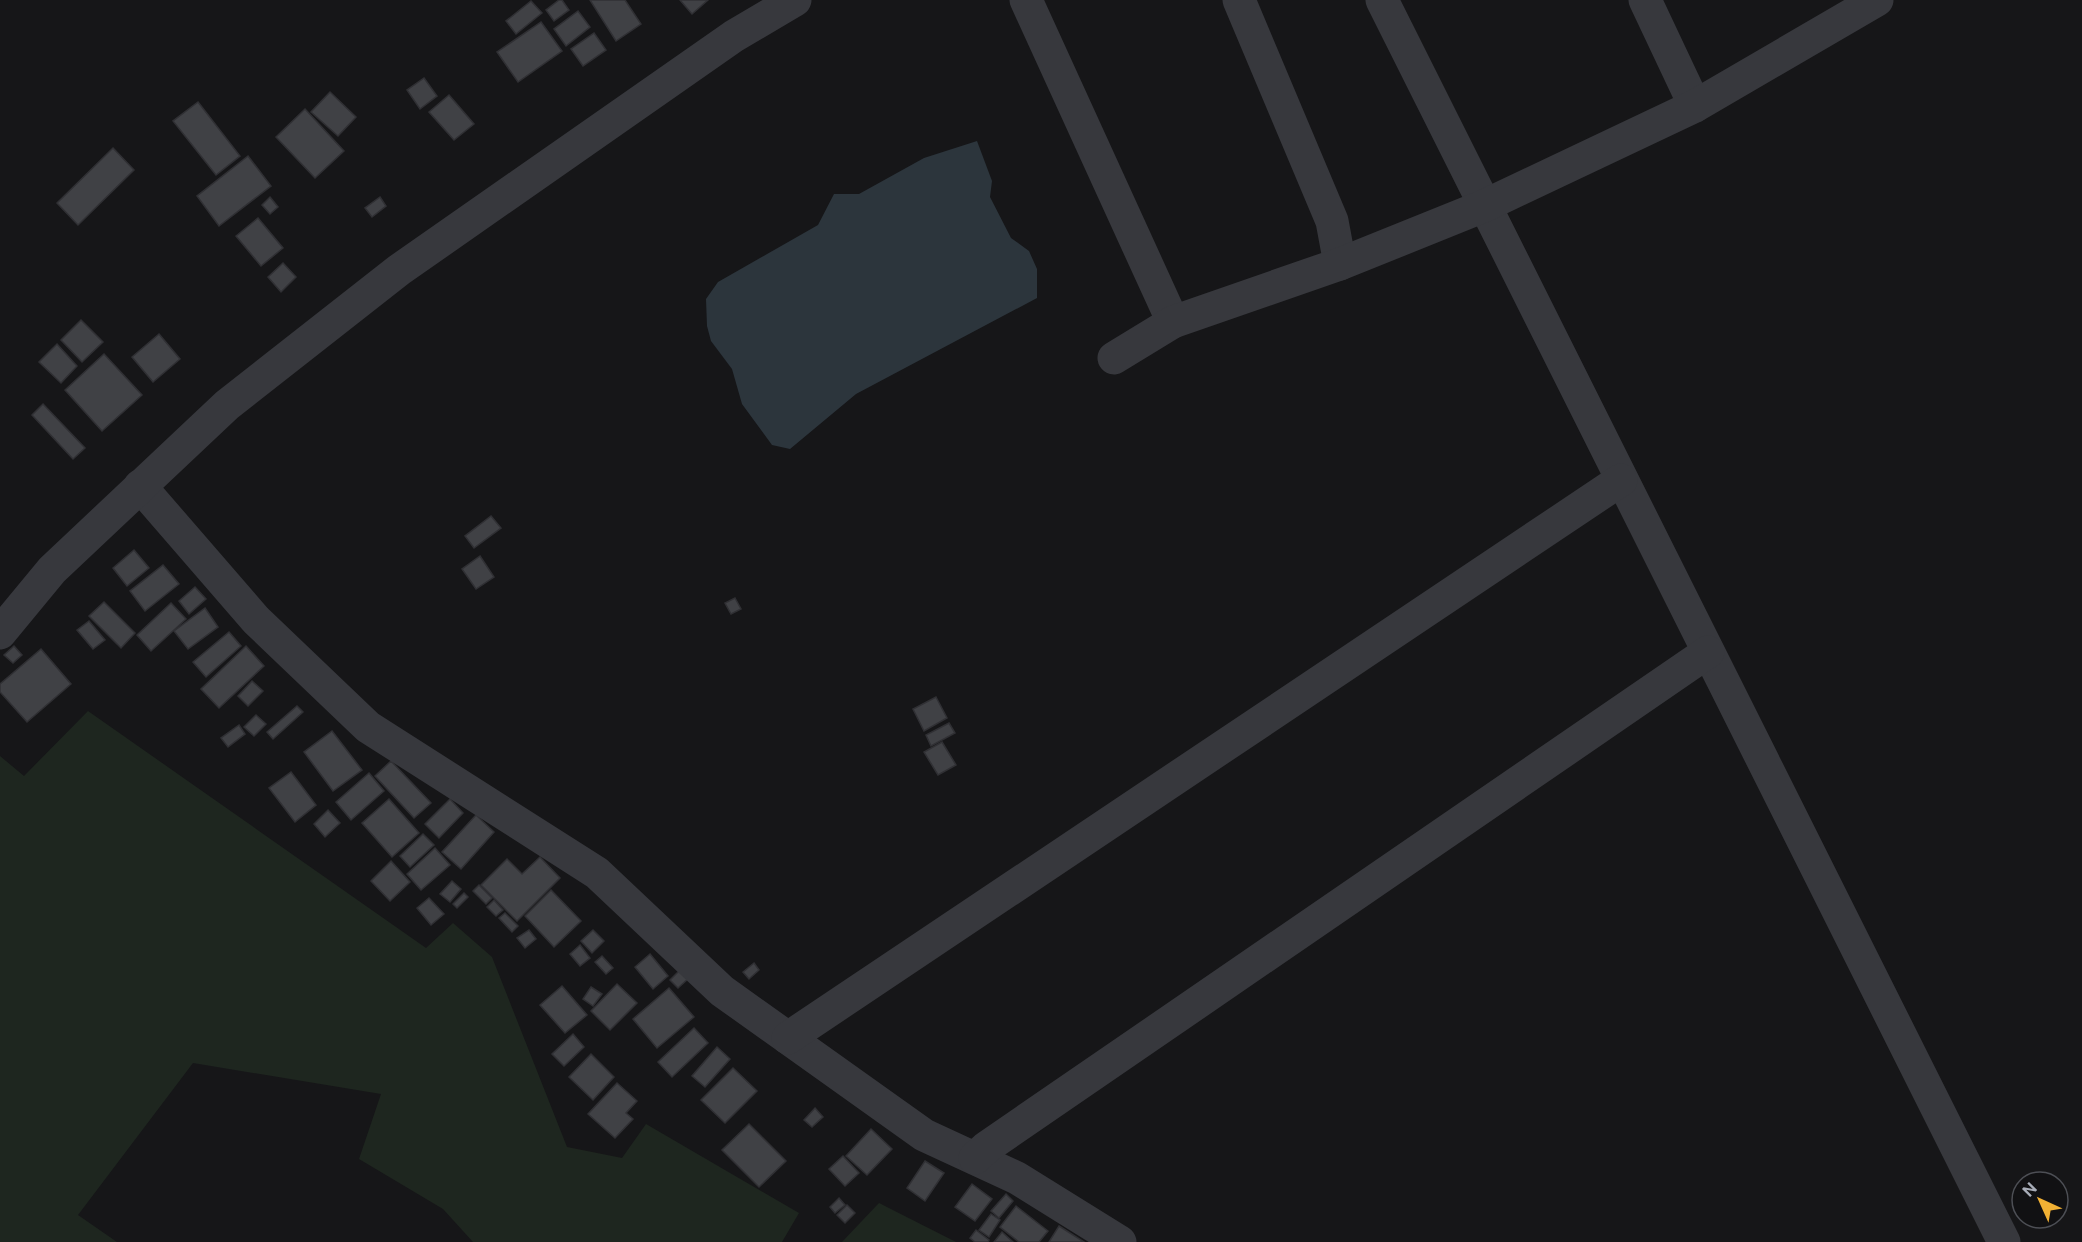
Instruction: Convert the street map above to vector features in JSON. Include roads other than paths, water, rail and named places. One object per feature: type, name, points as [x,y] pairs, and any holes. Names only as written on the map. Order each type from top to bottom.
[{"type":"street","points":[[0,633],[52,570],[227,405],[399,270],[734,36],[795,0]]},
{"type":"street","points":[[1026,0],[1173,322]]},
{"type":"street","points":[[1239,0],[1332,221],[1340,264]]},
{"type":"street","points":[[1382,0],[2004,1242]]},
{"type":"street","points":[[1645,0],[1695,106]]},
{"type":"street","points":[[1114,358],[1173,322],[1340,264],[1484,206],[1695,106],[1877,0]]},
{"type":"street","points":[[788,1038],[1621,480]]},
{"type":"street","points":[[140,486],[256,620],[368,727],[597,873],[722,991],[924,1135],[1017,1178],[1120,1242]]},
{"type":"street","points":[[975,1158],[997,1140],[1708,652]]}]
